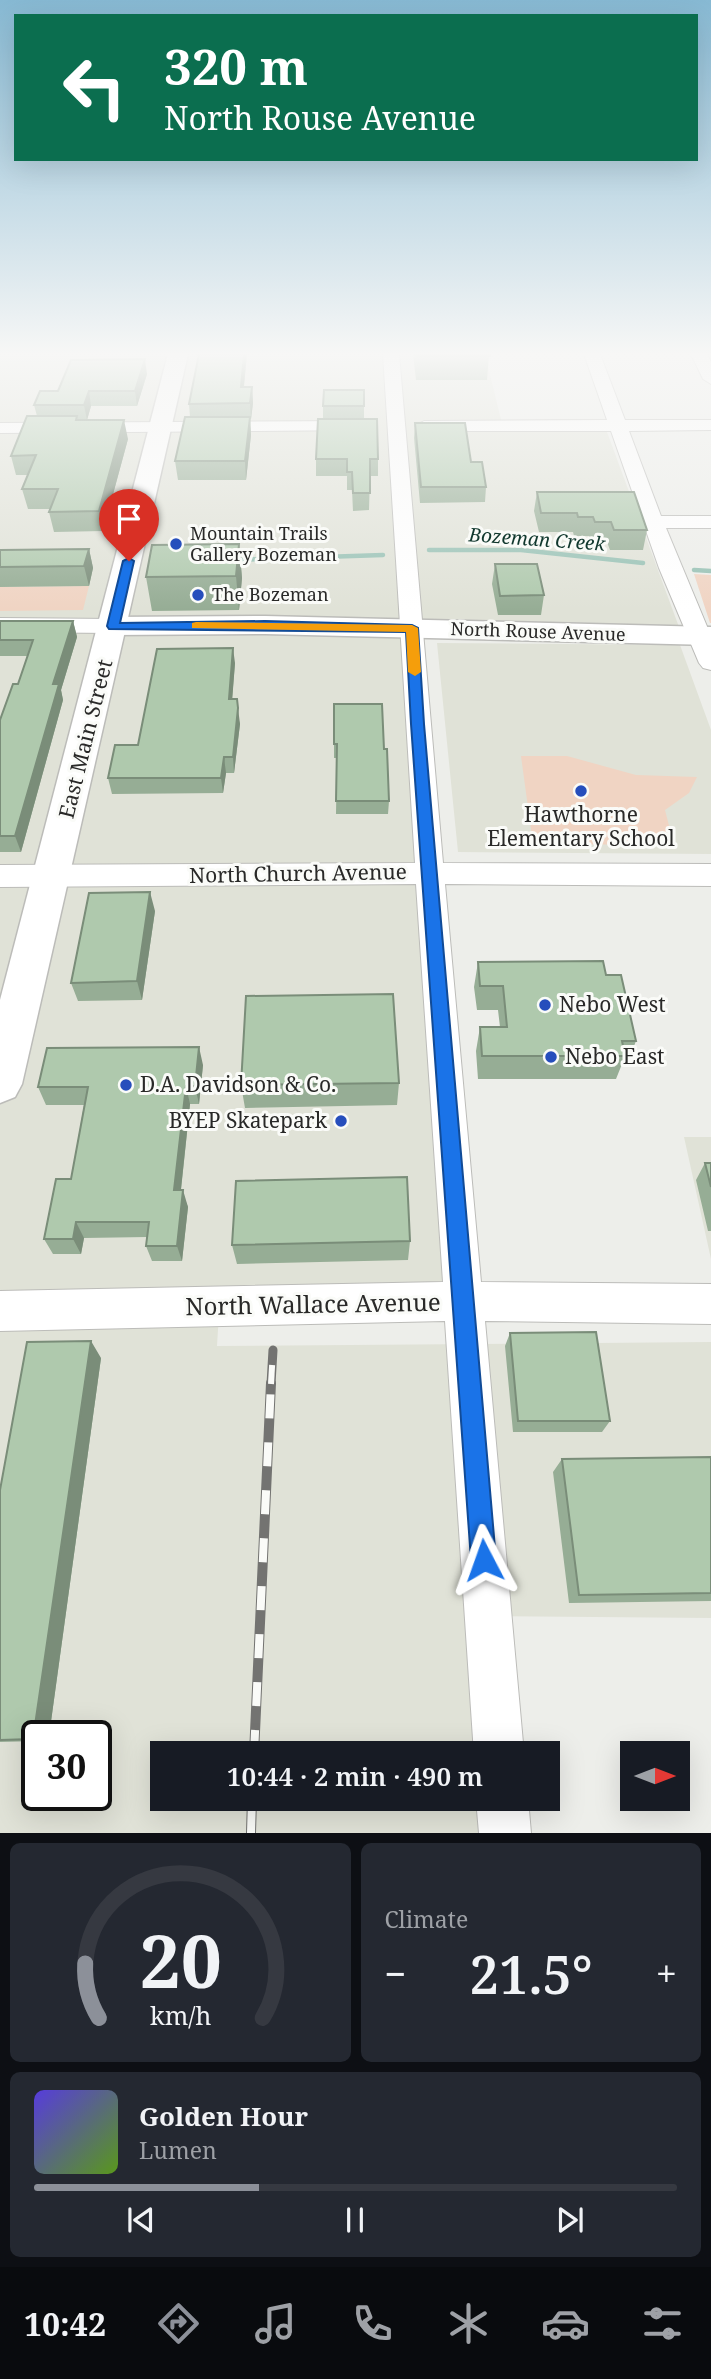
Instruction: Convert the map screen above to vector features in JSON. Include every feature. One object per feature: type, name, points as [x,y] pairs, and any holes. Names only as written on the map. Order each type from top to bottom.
[{"type":"main road","name":"East Main Street","points":[[0,1084],[157,440]]},
{"type":"main road","name":"North Rouse Avenue","points":[[113,626],[265,625],[705,636]]},
{"type":"street","points":[[395,440],[498,1741]]},
{"type":"street","points":[[622,440],[653,523],[705,636],[711,663]]},
{"type":"street","points":[[653,523],[711,522]]},
{"type":"street","points":[[0,625],[113,626]]},
{"type":"street","name":"North Church Avenue","points":[[0,876],[429,873],[711,875]]},
{"type":"street","name":"North Wallace Avenue","points":[[0,1311],[464,1301],[711,1304]]},
{"type":"street","points":[[503,1811],[505,1833]]},
{"type":"shaded area","points":[[0,440],[610,440],[679,627],[402,623],[443,1289],[220,1297],[217,1346],[711,1342],[711,1618],[470,1616],[478,1741],[150,1741],[150,1811],[483,1811],[484,1833],[0,1833]]},
{"type":"shaded area","points":[[694,574],[711,575],[711,623],[710,623]]},
{"type":"shaded area","points":[[89,586],[83,610],[0,611],[0,587]]},
{"type":"shaded area","name":"Hawthorne Elementary School","points":[[437,643],[680,645],[711,730],[711,854],[458,852]]},
{"type":"shaded area","points":[[521,756],[567,756],[636,775],[697,777],[689,793],[665,810],[674,845],[533,844]]},
{"type":"shaded area","points":[[684,1137],[711,1137],[711,1259]]},
{"type":"building","points":[[18,440],[119,440],[99,511],[49,512],[58,489],[22,489],[36,455],[11,456]]},
{"type":"building","points":[[180,440],[247,440],[245,461],[175,461]]},
{"type":"building","points":[[317,440],[378,440],[378,459],[370,459],[370,493],[353,493],[352,472],[347,472],[347,459],[316,459]]},
{"type":"building","points":[[417,440],[468,440],[471,462],[482,462],[486,487],[421,487]]},
{"type":"building","points":[[537,492],[634,492],[647,530],[614,530],[611,522],[595,522],[593,517],[578,517],[577,513],[541,513]]},
{"type":"building","points":[[239,544],[236,576],[146,577],[152,545]]},
{"type":"building","points":[[89,549],[84,566],[0,567],[0,550]]},
{"type":"building","points":[[495,564],[537,564],[544,595],[500,596]]},
{"type":"building","points":[[0,621],[73,621],[53,684],[59,684],[15,836],[0,836],[0,720],[13,684],[18,684],[33,640],[0,640]]},
{"type":"building","points":[[233,648],[229,699],[237,699],[238,708],[233,757],[224,757],[221,778],[108,778],[115,745],[138,745],[157,649]]},
{"type":"building","points":[[334,704],[382,704],[389,801],[336,801],[337,744],[334,744]]},
{"type":"building","points":[[150,892],[137,981],[71,983],[89,893]]},
{"type":"building","points":[[603,961],[606,975],[621,975],[636,1041],[622,1041],[625,1056],[482,1056],[480,1027],[507,1027],[503,986],[480,986],[478,962]]},
{"type":"building","points":[[393,994],[399,1083],[241,1085],[246,996]]},
{"type":"building","points":[[199,1047],[195,1086],[186,1086],[174,1190],[183,1190],[177,1246],[146,1246],[149,1222],[76,1222],[73,1239],[44,1239],[56,1179],[71,1179],[88,1087],[38,1087],[47,1048]]},
{"type":"building","points":[[705,1163],[711,1163],[711,1187]]},
{"type":"building","points":[[407,1177],[410,1241],[232,1245],[236,1181]]},
{"type":"building","points":[[596,1332],[610,1421],[518,1421],[510,1333]]},
{"type":"building","points":[[91,1341],[36,1720],[21,1720],[21,1739],[0,1740],[0,1490],[27,1342]]},
{"type":"building","points":[[711,1457],[711,1593],[579,1595],[562,1459]]},
{"type":"waterway","name":"Bozeman Creek","points":[[429,550],[521,550],[643,563]]},
{"type":"waterway","name":"Bozeman Creek","points":[[234,560],[383,555]]},
{"type":"waterway","name":"Bozeman Creek","points":[[694,570],[711,571]]},
{"type":"railway","points":[[271,1384],[273,1350]]},
{"type":"railway","points":[[255,1741],[271,1383]]},
{"type":"railway","points":[[251,1833],[252,1811]]},
{"type":"slow traffic","points":[[196,626],[412,628],[415,672]]},
{"type":"place","name":"Mountain Trails Gallery Bozeman","points":[[176,544]]},
{"type":"place","name":"The Bozeman","points":[[198,595]]},
{"type":"place","name":"Hawthorne Elementary School","points":[[581,791]]},
{"type":"place","name":"Nebo West","points":[[545,1005]]},
{"type":"place","name":"Nebo East","points":[[551,1057]]},
{"type":"place","name":"D.A. Davidson & Co.","points":[[126,1085]]},
{"type":"place","name":"BYEP Skatepark","points":[[341,1121]]},
{"type":"route","points":[[129,561],[113,626],[412,628],[417,724],[484,1560]]}]
